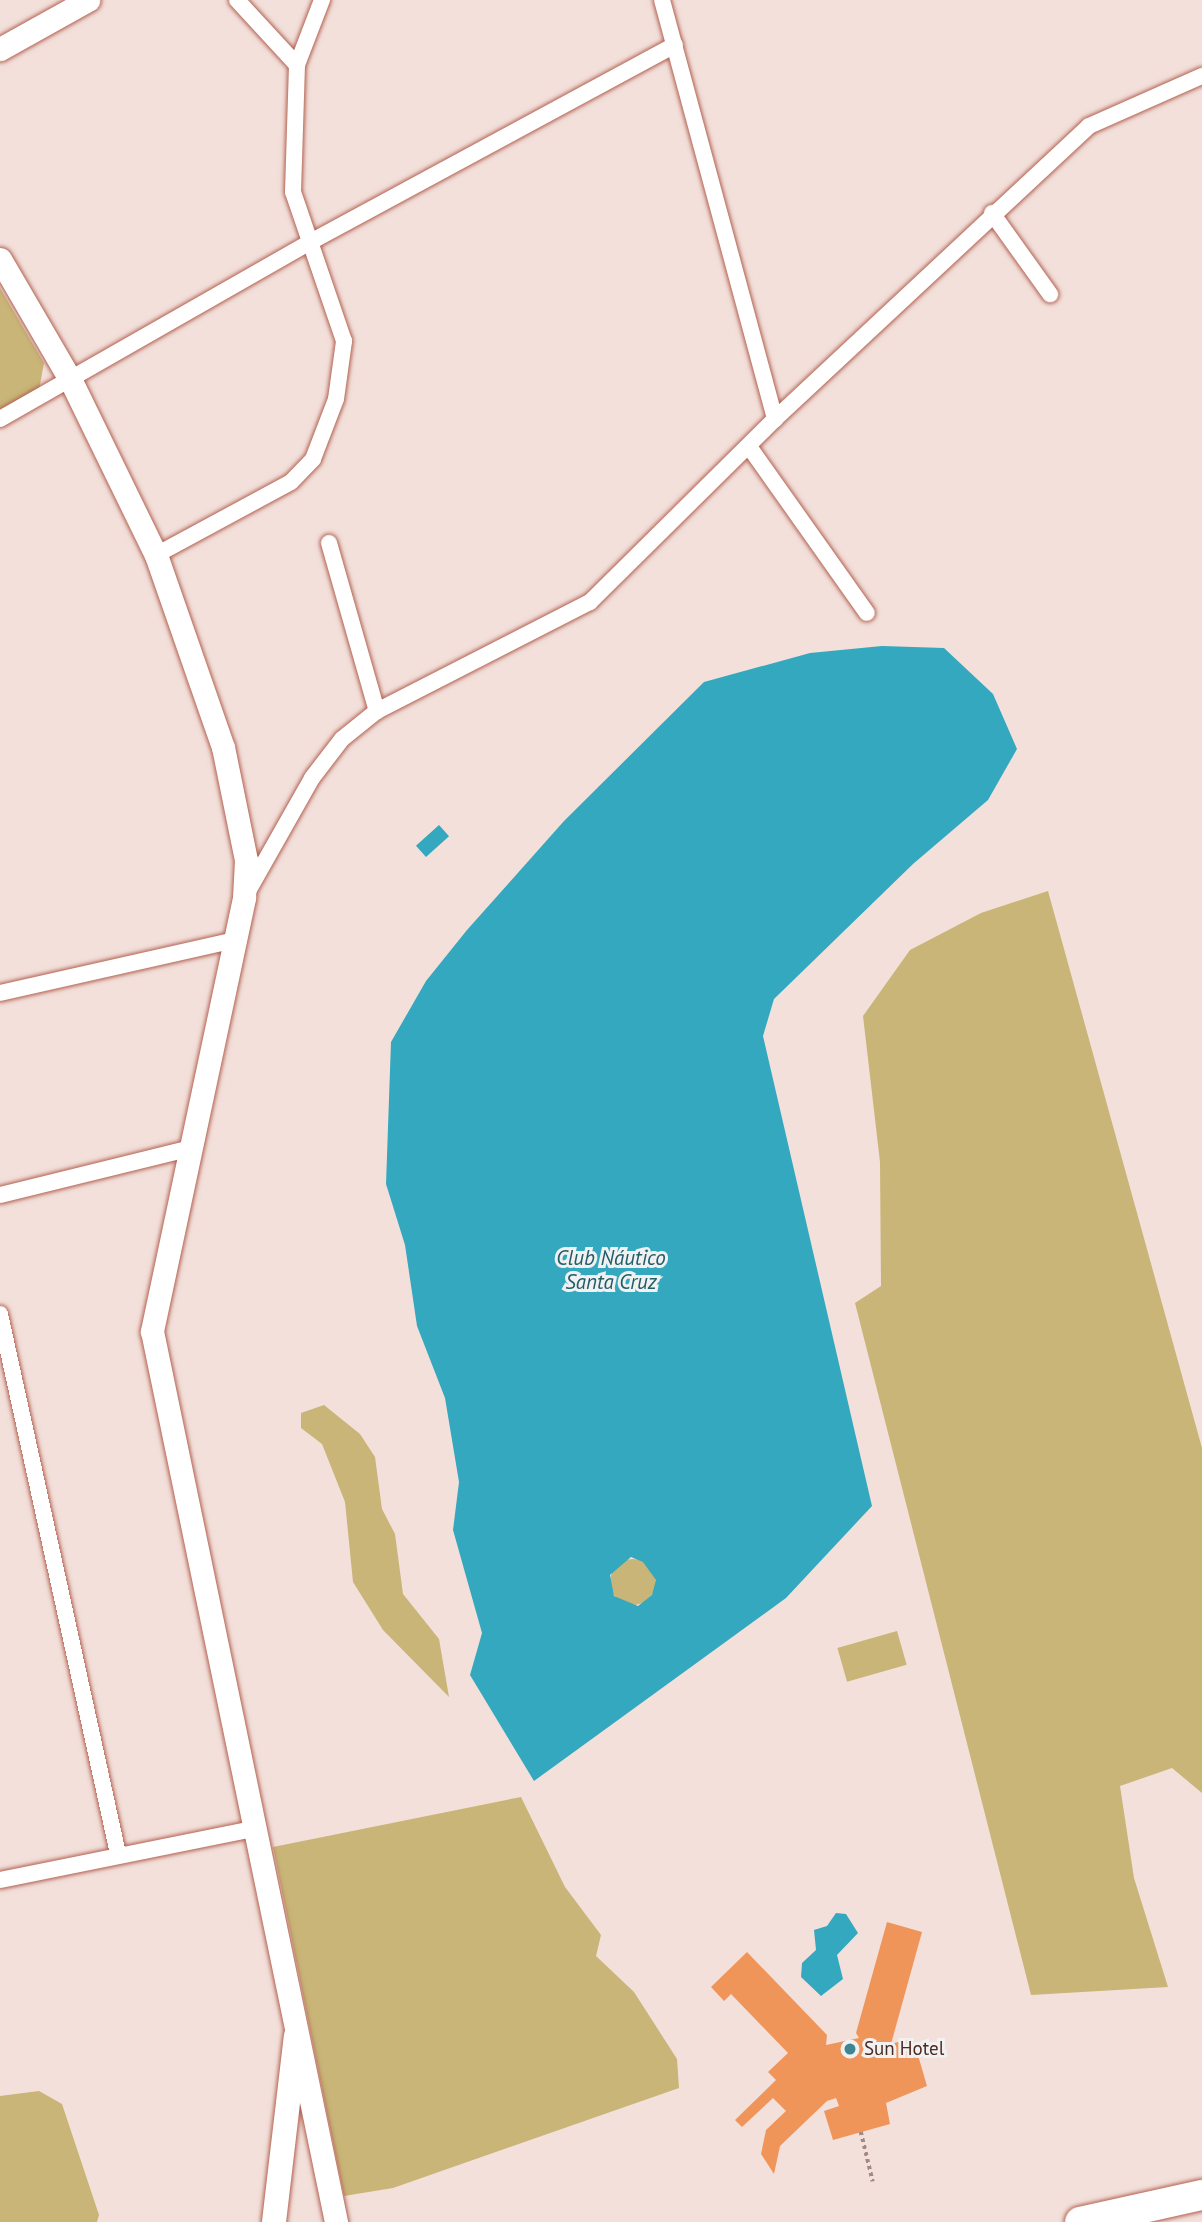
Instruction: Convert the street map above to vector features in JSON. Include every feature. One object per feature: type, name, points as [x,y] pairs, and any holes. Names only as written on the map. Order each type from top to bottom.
[{"type":"highway","points":[[1080,2222],[1202,2195]]},
{"type":"highway","points":[[1169,2222],[1202,2215]]},
{"type":"main road","points":[[274,2222],[296,2036]]},
{"type":"street","points":[[0,49],[88,0]]},
{"type":"street","points":[[237,0],[297,65]]},
{"type":"street","points":[[156,555],[291,482],[313,459],[336,399],[344,341],[318,259],[307,245],[293,192],[297,65],[322,0]]},
{"type":"street","points":[[662,0],[775,419]]},
{"type":"street","points":[[0,418],[71,381],[307,245],[675,45]]},
{"type":"street","points":[[244,898],[312,778],[342,739],[377,710],[590,602],[750,448],[775,419],[992,213],[1089,126],[1202,76]]},
{"type":"street","points":[[992,213],[1050,294]]},
{"type":"street","points":[[0,259],[71,381],[156,555],[223,747],[246,860],[244,898],[192,1149],[163,1263],[152,1331],[257,1828],[296,2036],[336,2222]]},
{"type":"street","points":[[750,448],[866,613]]},
{"type":"street","points":[[329,543],[377,710]]},
{"type":"street","points":[[0,993],[235,940]]},
{"type":"street","points":[[0,1195],[192,1149]]},
{"type":"street","points":[[0,1314],[118,1854]]},
{"type":"street","points":[[0,1880],[257,1828]]},
{"type":"path","points":[[861,2132],[873,2182]]},
{"type":"shaded area","points":[[0,288],[44,363],[39,390],[0,410]]},
{"type":"shaded area","points":[[1048,891],[1202,1448],[1202,1793],[1172,1768],[1120,1786],[1134,1878],[1168,1987],[1031,1995],[855,1303],[881,1286],[880,1162],[863,1016],[910,950],[981,913]]},
{"type":"shaded area","points":[[324,1405],[360,1434],[375,1457],[382,1509],[395,1534],[403,1594],[439,1639],[449,1697],[383,1630],[353,1582],[345,1502],[322,1444],[301,1428],[301,1413]]},
{"type":"shaded area","points":[[633,1559],[649,1566],[656,1582],[649,1598],[633,1605],[617,1598],[610,1582],[617,1566]]},
{"type":"shaded area","points":[[897,1631],[907,1665],[847,1682],[837,1648]]},
{"type":"shaded area","points":[[521,1797],[565,1887],[601,1935],[596,1956],[634,1992],[677,2059],[679,2088],[393,2188],[344,2196],[273,1847]]},
{"type":"shaded area","points":[[39,2091],[62,2104],[99,2215],[97,2222],[0,2222],[0,2096]]},
{"type":"water","name":"Club Náutico Santa Cruz","points":[[882,646],[944,648],[993,694],[1017,749],[988,800],[913,864],[774,999],[763,1036],[872,1506],[786,1598],[534,1781],[470,1675],[482,1633],[453,1530],[459,1482],[445,1398],[417,1326],[405,1245],[386,1184],[391,1042],[426,981],[467,930],[564,821],[704,682],[810,653]],"holes":[[[631,1557],[643,1562],[656,1580],[652,1595],[638,1606],[614,1596],[610,1575]]]},
{"type":"water","points":[[439,825],[449,836],[426,857],[416,846]]},
{"type":"water","points":[[836,1913],[846,1914],[858,1933],[837,1955],[843,1979],[821,1996],[801,1977],[802,1963],[816,1950],[814,1930],[827,1926]]},
{"type":"building","name":"Sun Hotel","points":[[887,1922],[922,1932],[891,2044],[913,2038],[927,2086],[886,2103],[890,2124],[833,2140],[824,2111],[839,2106],[836,2098],[827,2101],[780,2146],[774,2174],[761,2154],[766,2130],[786,2111],[773,2098],[742,2127],[735,2120],[776,2080],[768,2072],[788,2053],[731,1994],[724,2001],[711,1987],[747,1952],[827,2035],[826,2045],[859,2038],[856,2033]]},
{"type":"place","name":"Sun Hotel","points":[[850,2049]]}]
